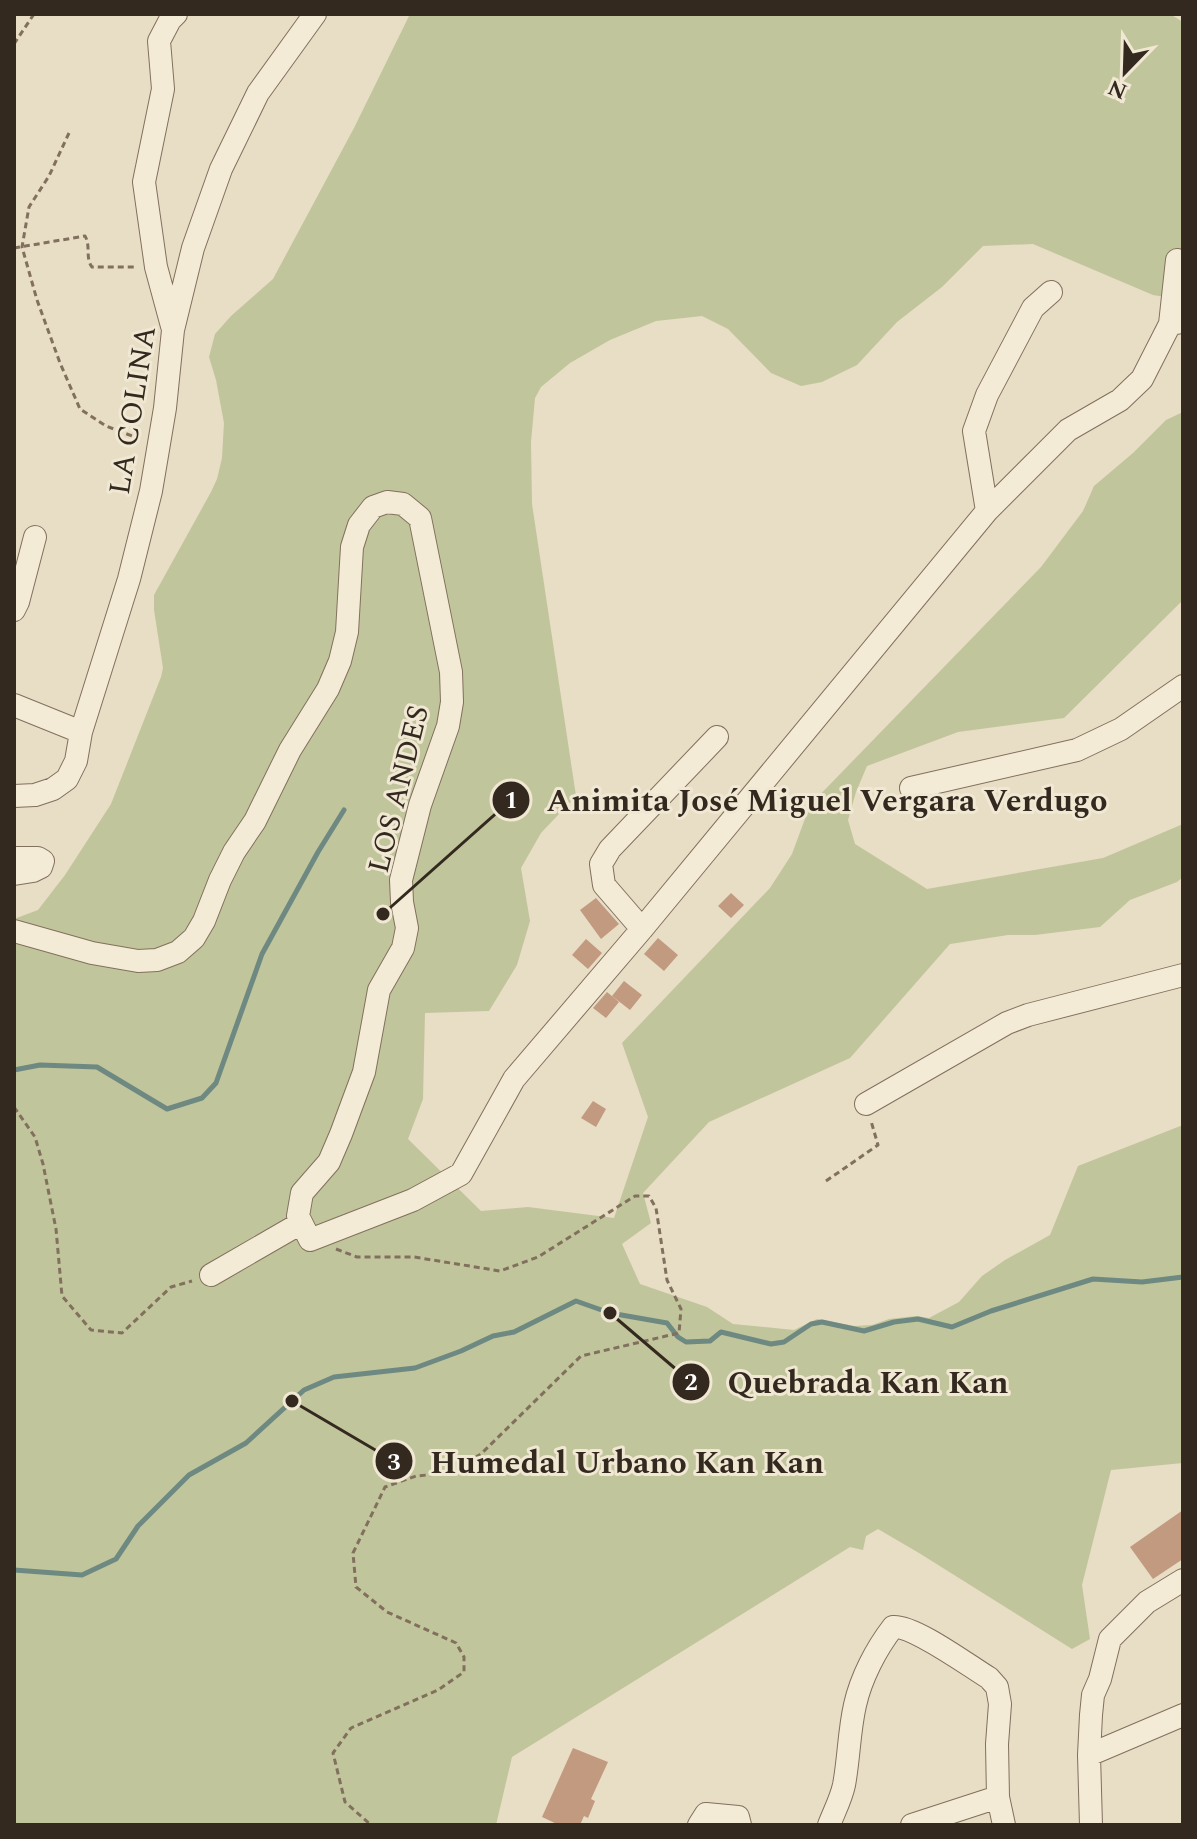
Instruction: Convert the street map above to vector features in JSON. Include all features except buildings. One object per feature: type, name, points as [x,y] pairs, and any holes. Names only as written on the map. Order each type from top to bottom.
[{"type":"street","points":[[173,330],[156,267],[144,182],[163,89],[159,41],[176,14]]},
{"type":"street","name":"LA COLINA","points":[[14,796],[35,795],[53,789],[67,779],[76,761],[81,732],[133,565],[151,491],[160,447],[173,330],[193,248],[227,156],[258,93],[315,14]]},
{"type":"street","points":[[211,1275],[306,1232],[413,1200],[461,1174],[514,1079],[987,511],[1068,430],[1120,400],[1142,379],[1176,323],[1177,260]]},
{"type":"street","points":[[987,511],[974,431],[987,395],[1033,308],[1051,292]]},
{"type":"street","name":"LOS ANDES","points":[[14,931],[92,953],[138,961],[157,960],[178,952],[194,938],[234,852],[255,821],[290,750],[328,689],[340,661],[347,632],[352,547],[359,525],[373,507],[387,502],[403,504],[420,518],[451,672],[452,702],[448,726],[420,805],[401,880],[407,928],[403,948],[379,990],[364,1072],[341,1134],[329,1162],[302,1193],[298,1216],[306,1232]]},
{"type":"street","points":[[14,610],[35,537]]},
{"type":"street","points":[[911,788],[1077,750],[1121,729],[1183,686]]},
{"type":"street","points":[[14,705],[81,732]]},
{"type":"street","points":[[642,929],[604,885],[601,864],[610,849],[717,737]]},
{"type":"street","points":[[14,858],[38,858],[43,861],[41,867],[33,871],[14,874]]},
{"type":"street","points":[[866,1104],[1007,1023],[1183,975]]},
{"type":"street","points":[[1091,1825],[1089,1755],[1093,1695],[1110,1639],[1147,1602],[1183,1580]]},
{"type":"street","points":[[829,1825],[844,1784],[858,1694],[885,1638],[893,1627],[901,1626],[989,1678],[997,1687],[1000,1704],[998,1797],[1004,1825]]},
{"type":"street","points":[[1089,1755],[1183,1715]]},
{"type":"street","points":[[1091,1791],[1101,1825]]},
{"type":"street","points":[[912,1825],[998,1797]]},
{"type":"street","points":[[699,1825],[706,1814],[739,1821]]},
{"type":"path","points":[[14,44],[34,14]]},
{"type":"path","points":[[69,133],[49,176],[29,207],[22,247],[37,300],[80,409],[106,426],[160,447]]},
{"type":"path","points":[[14,248],[85,236],[89,242],[89,263],[92,267],[156,267]]},
{"type":"path","points":[[826,1181],[878,1145],[866,1104]]},
{"type":"path","points":[[14,1107],[35,1137],[43,1164],[56,1229],[62,1296],[91,1330],[122,1333],[171,1287],[211,1275]]},
{"type":"path","points":[[306,1232],[357,1257],[414,1257],[500,1271],[538,1257],[635,1196],[649,1196],[656,1208],[667,1280],[681,1309],[679,1333],[676,1335],[581,1356],[481,1454],[449,1473],[416,1476],[385,1487],[353,1553],[356,1587],[387,1612],[456,1643],[464,1657],[464,1672],[438,1690],[351,1728],[333,1753],[345,1802],[371,1825]]},
{"type":"green space","points":[[410,14],[1170,14],[1183,22],[1183,300],[1153,295],[1033,244],[983,246],[942,287],[897,322],[857,365],[822,382],[801,386],[771,373],[728,329],[702,316],[656,321],[610,340],[570,363],[541,387],[535,398],[531,442],[532,504],[576,796],[541,833],[521,868],[530,921],[517,965],[489,1011],[425,1013],[423,1099],[408,1139],[481,1211],[528,1207],[614,1218],[648,1117],[622,1043],[770,888],[792,854],[810,805],[1041,567],[1083,511],[1094,486],[1166,420],[1183,412],[1183,600],[1064,718],[958,732],[867,766],[848,820],[855,844],[927,889],[1103,858],[1183,824],[1183,877],[1130,900],[1100,927],[1008,935],[950,944],[850,1058],[709,1122],[643,1193],[651,1223],[622,1244],[640,1284],[707,1307],[733,1324],[794,1330],[817,1319],[854,1326],[916,1316],[929,1318],[959,1302],[982,1276],[1005,1260],[1050,1235],[1078,1166],[1183,1125],[1183,1463],[1111,1470],[1082,1585],[1090,1639],[1072,1649],[878,1529],[866,1536],[863,1550],[850,1547],[512,1757],[496,1825],[14,1825],[14,919],[38,910],[111,804],[161,677],[163,668],[154,595],[211,492],[222,458],[224,423],[209,357],[215,334],[273,279],[354,128]]},
{"type":"waterway","points":[[14,1070],[40,1065],[97,1067],[167,1109],[202,1098],[216,1083],[262,954],[344,810]]},
{"type":"waterway","points":[[14,1570],[82,1575],[116,1559],[138,1526],[189,1475],[246,1443],[304,1390],[334,1377],[415,1368],[493,1336],[514,1332],[576,1301],[610,1313],[667,1323],[686,1342],[710,1341],[721,1332],[771,1344],[784,1342],[811,1324],[822,1322],[864,1331],[918,1319],[952,1327],[991,1311],[1093,1279],[1142,1282],[1183,1277]]},
{"type":"place","name":"Animita José Miguel Vergara Verdugo","points":[[383,914]]},
{"type":"place","name":"Quebrada Kan Kan","points":[[610,1313]]},
{"type":"place","name":"Humedal Urbano Kan Kan","points":[[292,1401]]}]
